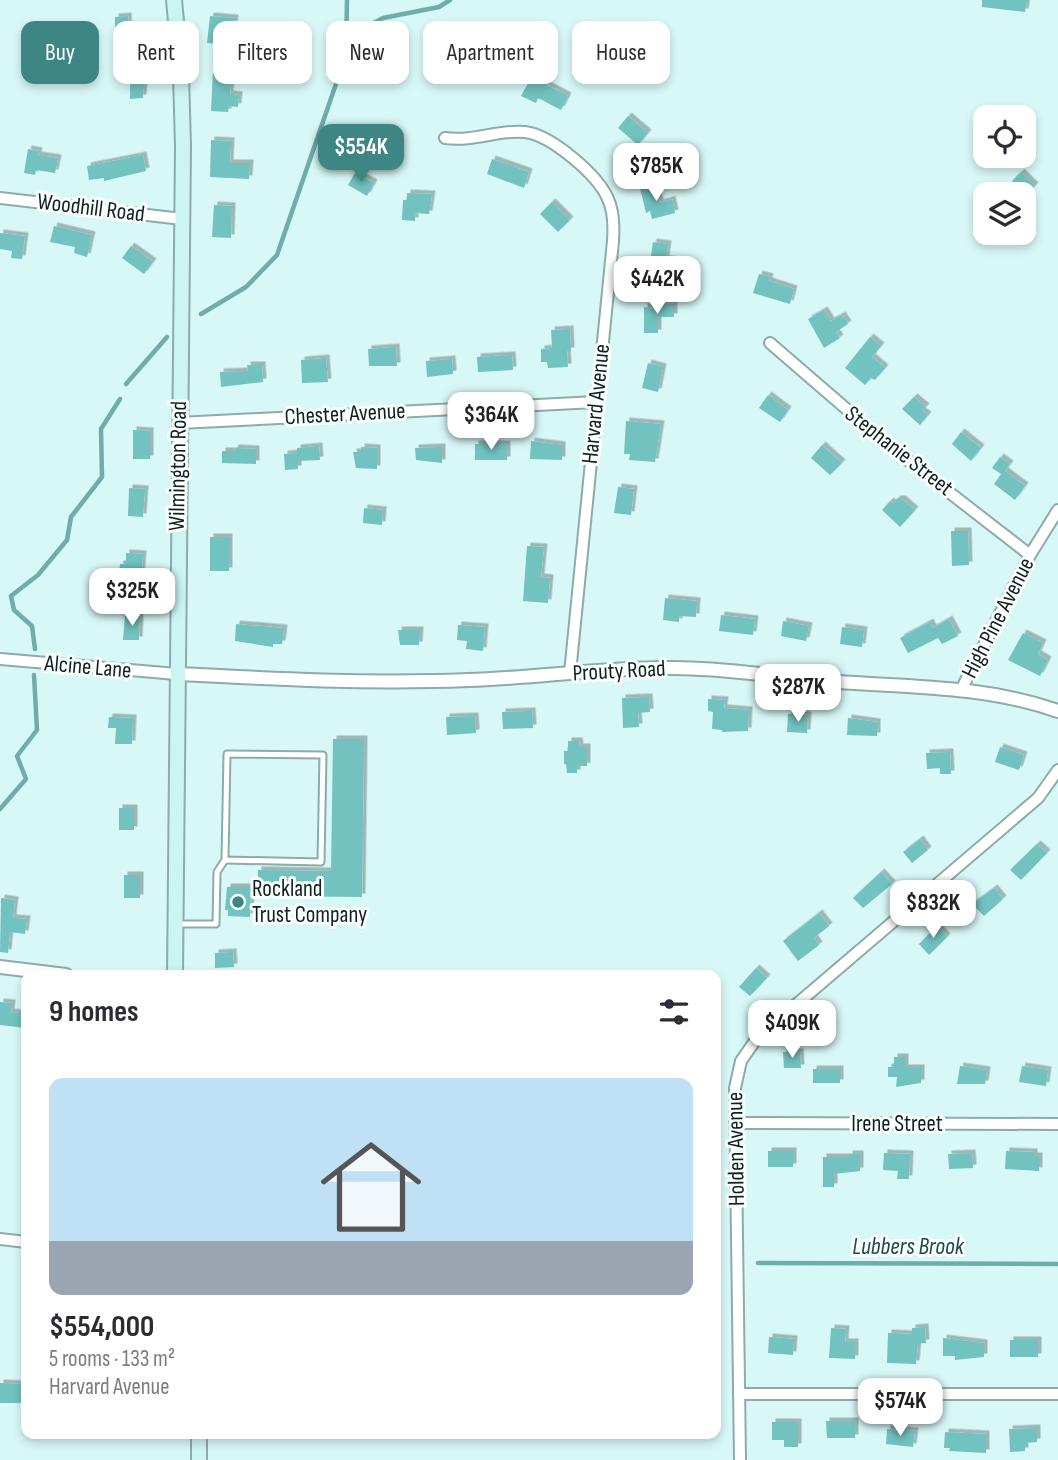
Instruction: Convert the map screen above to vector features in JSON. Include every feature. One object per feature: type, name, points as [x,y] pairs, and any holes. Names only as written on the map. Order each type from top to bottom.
[{"type":"main road","name":"Wilmington Road","points":[[174,0],[182,99],[175,970]]},
{"type":"main road","points":[[199,1439],[199,1460]]},
{"type":"street","name":"Harvard Avenue","points":[[445,138],[469,141],[517,132],[530,133],[570,157],[604,191],[611,206],[614,229],[570,673]]},
{"type":"street","name":"Woodhill Road","points":[[0,198],[182,219]]},
{"type":"street","name":"Stephanie Street","points":[[770,343],[887,444],[1030,555]]},
{"type":"street","name":"Chester Avenue","points":[[178,423],[596,402]]},
{"type":"street","name":"High Pine Avenue","points":[[961,690],[1030,555],[1058,510]]},
{"type":"street","name":"Alcine Lane","points":[[0,659],[177,674]]},
{"type":"street","name":"Prouty Road","points":[[177,674],[362,683],[691,668],[793,679],[961,690],[1001,696],[1058,711]]},
{"type":"street","name":"Holden Avenue","points":[[740,1460],[736,1074],[752,1043],[1025,809],[1043,792],[1058,770]]},
{"type":"street","points":[[0,967],[24,970]]},
{"type":"street","name":"Irene Street","points":[[735,1123],[1058,1124]]},
{"type":"street","points":[[0,1239],[21,1241]]},
{"type":"street","points":[[739,1394],[1058,1394]]},
{"type":"lane","points":[[174,924],[216,924],[216,872],[225,860],[227,754],[323,755],[321,862],[225,860]]},
{"type":"building","points":[[982,0],[1027,0],[1025,12],[982,7]]},
{"type":"building","points":[[128,16],[128,21],[115,21],[115,17]]},
{"type":"building","points":[[210,16],[235,18],[235,21],[213,21],[213,43],[207,43]]},
{"type":"building","points":[[213,70],[213,84],[231,84],[230,94],[239,95],[238,107],[229,106],[228,112],[211,111]]},
{"type":"building","points":[[130,84],[144,84],[143,98],[130,99]]},
{"type":"building","points":[[527,84],[548,84],[568,96],[561,110],[538,98],[536,103],[521,96]]},
{"type":"building","points":[[628,116],[648,133],[638,145],[618,128]]},
{"type":"building","points":[[211,140],[231,141],[230,163],[250,163],[249,179],[210,177]]},
{"type":"building","points":[[28,149],[39,151],[38,155],[58,158],[55,173],[36,170],[35,175],[24,173]]},
{"type":"building","points":[[143,155],[146,171],[104,181],[104,178],[89,180],[87,166]]},
{"type":"building","points":[[492,159],[529,172],[524,188],[487,174]]},
{"type":"building","points":[[1021,172],[1031,182],[1013,182]]},
{"type":"building","points":[[355,173],[374,183],[367,196],[348,185]]},
{"type":"building","points":[[655,184],[660,203],[672,199],[675,213],[652,219],[650,211],[646,213],[640,188]]},
{"type":"building","points":[[407,193],[432,194],[429,214],[415,213],[415,221],[402,220],[403,200],[407,200]]},
{"type":"building","points":[[552,202],[570,220],[558,232],[540,214]]},
{"type":"building","points":[[214,205],[232,206],[231,238],[212,237]]},
{"type":"building","points":[[54,226],[92,235],[87,257],[74,253],[75,247],[50,242]]},
{"type":"building","points":[[0,233],[25,236],[22,259],[11,258],[12,251],[0,249]]},
{"type":"building","points":[[653,242],[668,244],[666,259],[673,260],[672,270],[665,269],[664,279],[648,277]]},
{"type":"building","points":[[131,246],[153,262],[144,274],[122,258]]},
{"type":"building","points":[[759,274],[770,277],[769,281],[794,289],[790,304],[753,293]]},
{"type":"building","points":[[654,303],[674,304],[674,317],[658,317],[658,333],[644,333],[644,307],[654,308]]},
{"type":"building","points":[[824,310],[831,321],[842,315],[848,324],[836,332],[840,338],[824,348],[808,319]]},
{"type":"building","points":[[570,329],[571,351],[567,351],[568,367],[548,368],[547,362],[541,362],[541,349],[552,348],[551,330]]},
{"type":"building","points":[[870,337],[881,346],[872,357],[885,368],[875,380],[871,378],[865,385],[845,368]]},
{"type":"building","points":[[396,347],[397,366],[369,366],[368,349]]},
{"type":"building","points":[[512,355],[513,370],[478,372],[477,357]]},
{"type":"building","points":[[326,358],[328,382],[302,383],[301,360]]},
{"type":"building","points":[[452,359],[453,374],[427,377],[426,361]]},
{"type":"building","points":[[648,363],[663,367],[658,392],[642,388]]},
{"type":"building","points":[[247,365],[262,365],[263,382],[221,387],[220,372],[248,371]]},
{"type":"building","points":[[768,395],[788,410],[780,422],[759,408]]},
{"type":"building","points":[[914,397],[926,407],[922,411],[928,415],[920,425],[902,409]]},
{"type":"building","points":[[626,421],[661,424],[655,462],[629,460],[630,454],[624,454]]},
{"type":"building","points":[[133,430],[150,431],[150,459],[133,459]]},
{"type":"building","points":[[961,432],[981,448],[971,461],[952,444]]},
{"type":"building","points":[[531,441],[562,445],[562,460],[530,459]]},
{"type":"building","points":[[475,444],[507,444],[507,460],[475,460]]},
{"type":"building","points":[[822,445],[842,463],[830,475],[811,458]]},
{"type":"building","points":[[319,446],[320,460],[298,461],[298,469],[285,470],[284,454],[297,453],[297,448]]},
{"type":"building","points":[[361,447],[377,448],[377,469],[356,468],[353,452],[361,452]]},
{"type":"building","points":[[442,447],[442,463],[416,460],[415,448]]},
{"type":"building","points":[[235,448],[256,449],[256,464],[222,463],[222,451],[234,451]]},
{"type":"building","points":[[1000,457],[1010,464],[1005,471],[1025,486],[1015,500],[994,484],[1001,474],[992,468]]},
{"type":"building","points":[[618,487],[634,489],[631,515],[614,513]]},
{"type":"building","points":[[129,488],[145,489],[143,517],[128,516]]},
{"type":"building","points":[[902,499],[915,510],[900,527],[882,510],[890,501],[893,503]]},
{"type":"building","points":[[364,508],[383,510],[382,525],[363,523]]},
{"type":"building","points":[[951,531],[968,531],[969,565],[952,566]]},
{"type":"building","points":[[210,537],[229,537],[229,571],[210,571]]},
{"type":"building","points":[[527,546],[544,547],[541,577],[550,578],[548,603],[523,601]]},
{"type":"building","points":[[126,553],[143,554],[141,580],[124,579],[124,575],[119,575],[120,564],[126,564]]},
{"type":"building","points":[[665,598],[697,601],[696,617],[679,616],[679,622],[663,620]]},
{"type":"building","points":[[125,615],[140,616],[139,640],[123,640]]},
{"type":"building","points":[[721,615],[755,619],[753,635],[719,631]]},
{"type":"building","points":[[949,619],[958,636],[942,644],[938,638],[908,653],[900,638],[930,622],[933,628]]},
{"type":"building","points":[[783,621],[809,626],[806,641],[781,636]]},
{"type":"building","points":[[236,624],[284,628],[282,644],[273,644],[273,647],[235,641]]},
{"type":"building","points":[[458,625],[485,627],[483,651],[466,649],[467,641],[457,640]]},
{"type":"building","points":[[842,627],[864,630],[862,647],[840,644]]},
{"type":"building","points":[[398,630],[420,630],[419,645],[400,645]]},
{"type":"building","points":[[1023,633],[1043,643],[1038,654],[1048,660],[1040,676],[1008,660]]},
{"type":"building","points":[[649,697],[650,712],[638,713],[639,727],[623,728],[622,698]]},
{"type":"building","points":[[708,699],[725,700],[724,708],[749,710],[748,731],[722,732],[712,729],[713,712],[708,711]]},
{"type":"building","points":[[532,711],[533,728],[503,729],[502,712]]},
{"type":"building","points":[[788,714],[808,715],[807,733],[787,732]]},
{"type":"building","points":[[475,716],[476,733],[447,735],[446,717]]},
{"type":"building","points":[[109,717],[133,718],[132,744],[115,744],[116,728],[108,728]]},
{"type":"building","points":[[848,718],[877,722],[877,736],[847,735]]},
{"type":"building","points":[[333,739],[364,739],[362,897],[258,896],[258,870],[331,871]]},
{"type":"building","points":[[568,741],[579,741],[580,747],[587,747],[587,766],[577,766],[577,773],[567,773],[564,764],[564,751],[568,751]]},
{"type":"building","points":[[1000,747],[1024,755],[1019,770],[995,762]]},
{"type":"building","points":[[950,752],[951,774],[940,774],[940,768],[927,769],[926,753]]},
{"type":"building","points":[[119,808],[134,808],[134,830],[119,830]]},
{"type":"building","points":[[920,839],[928,850],[912,863],[903,852]]},
{"type":"building","points":[[1037,844],[1047,853],[1021,880],[1010,870]]},
{"type":"building","points":[[881,872],[892,884],[863,908],[853,898]]},
{"type":"building","points":[[124,875],[140,875],[140,898],[124,898]]},
{"type":"building","name":"Rockland Trust Company","points":[[227,887],[251,887],[250,917],[228,916],[228,910],[225,910]]},
{"type":"building","points":[[994,888],[1003,899],[984,916],[972,904]]},
{"type":"building","points":[[1,898],[15,900],[13,918],[27,919],[25,934],[10,932],[8,953],[0,952]]},
{"type":"building","points":[[819,913],[829,926],[814,938],[819,945],[798,961],[783,941]]},
{"type":"building","points":[[937,926],[947,937],[929,955],[919,944]]},
{"type":"building","points":[[233,952],[234,967],[215,968],[215,953]]},
{"type":"building","points":[[756,968],[767,978],[750,996],[739,987]]},
{"type":"building","points":[[0,1002],[12,1003],[11,1012],[21,1013],[21,1028],[0,1025]]},
{"type":"building","points":[[783,1052],[800,1052],[801,1068],[784,1068]]},
{"type":"building","points":[[894,1057],[905,1057],[905,1068],[921,1068],[921,1083],[896,1087],[897,1077],[888,1077],[888,1067],[894,1067]]},
{"type":"building","points":[[960,1066],[987,1070],[985,1084],[957,1084]]},
{"type":"building","points":[[1022,1066],[1048,1070],[1046,1086],[1019,1082]]},
{"type":"building","points":[[813,1069],[840,1069],[840,1083],[813,1083]]},
{"type":"building","points":[[768,1151],[793,1151],[793,1167],[768,1167]]},
{"type":"building","points":[[1006,1151],[1034,1152],[1034,1156],[1039,1156],[1039,1171],[1005,1169]]},
{"type":"building","points":[[884,1153],[910,1154],[909,1179],[897,1179],[898,1171],[883,1170]]},
{"type":"building","points":[[972,1153],[973,1168],[949,1169],[948,1154]]},
{"type":"building","points":[[849,1154],[860,1154],[860,1171],[834,1174],[834,1187],[823,1187],[823,1157],[849,1157]]},
{"type":"building","points":[[925,1327],[926,1343],[918,1343],[916,1364],[887,1363],[888,1333],[912,1334],[912,1328]]},
{"type":"building","points":[[831,1328],[846,1329],[845,1342],[855,1342],[855,1359],[829,1358]]},
{"type":"building","points":[[769,1337],[794,1339],[793,1355],[768,1353]]},
{"type":"building","points":[[943,1338],[984,1343],[984,1357],[955,1360],[955,1356],[943,1356]]},
{"type":"building","points":[[1010,1340],[1038,1340],[1038,1357],[1010,1357]]},
{"type":"building","points":[[0,1383],[21,1384],[21,1403],[0,1403]]},
{"type":"building","points":[[826,1421],[855,1421],[855,1438],[827,1438]]},
{"type":"building","points":[[772,1422],[798,1422],[798,1447],[784,1447],[784,1440],[772,1440]]},
{"type":"building","points":[[1037,1428],[1037,1442],[1025,1443],[1025,1451],[1010,1452],[1009,1429]]},
{"type":"building","points":[[887,1429],[915,1431],[913,1447],[886,1444]]},
{"type":"building","points":[[945,1432],[986,1434],[986,1453],[949,1451],[950,1448],[944,1448]]},
{"type":"waterway","points":[[201,314],[246,287],[277,255],[346,55],[347,0]]},
{"type":"waterway","points":[[377,21],[439,7],[450,0]]},
{"type":"waterway","points":[[126,384],[167,337]]},
{"type":"waterway","points":[[35,649],[32,626],[14,610],[11,596],[38,575],[67,540],[71,517],[102,477],[101,429],[120,399]]},
{"type":"waterway","points":[[0,809],[26,779],[17,756],[37,730],[34,675]]},
{"type":"waterway","name":"Lubbers Brook","points":[[758,1263],[1058,1264]]},
{"type":"place","name":"Rockland Trust Company","points":[[238,902]]}]
